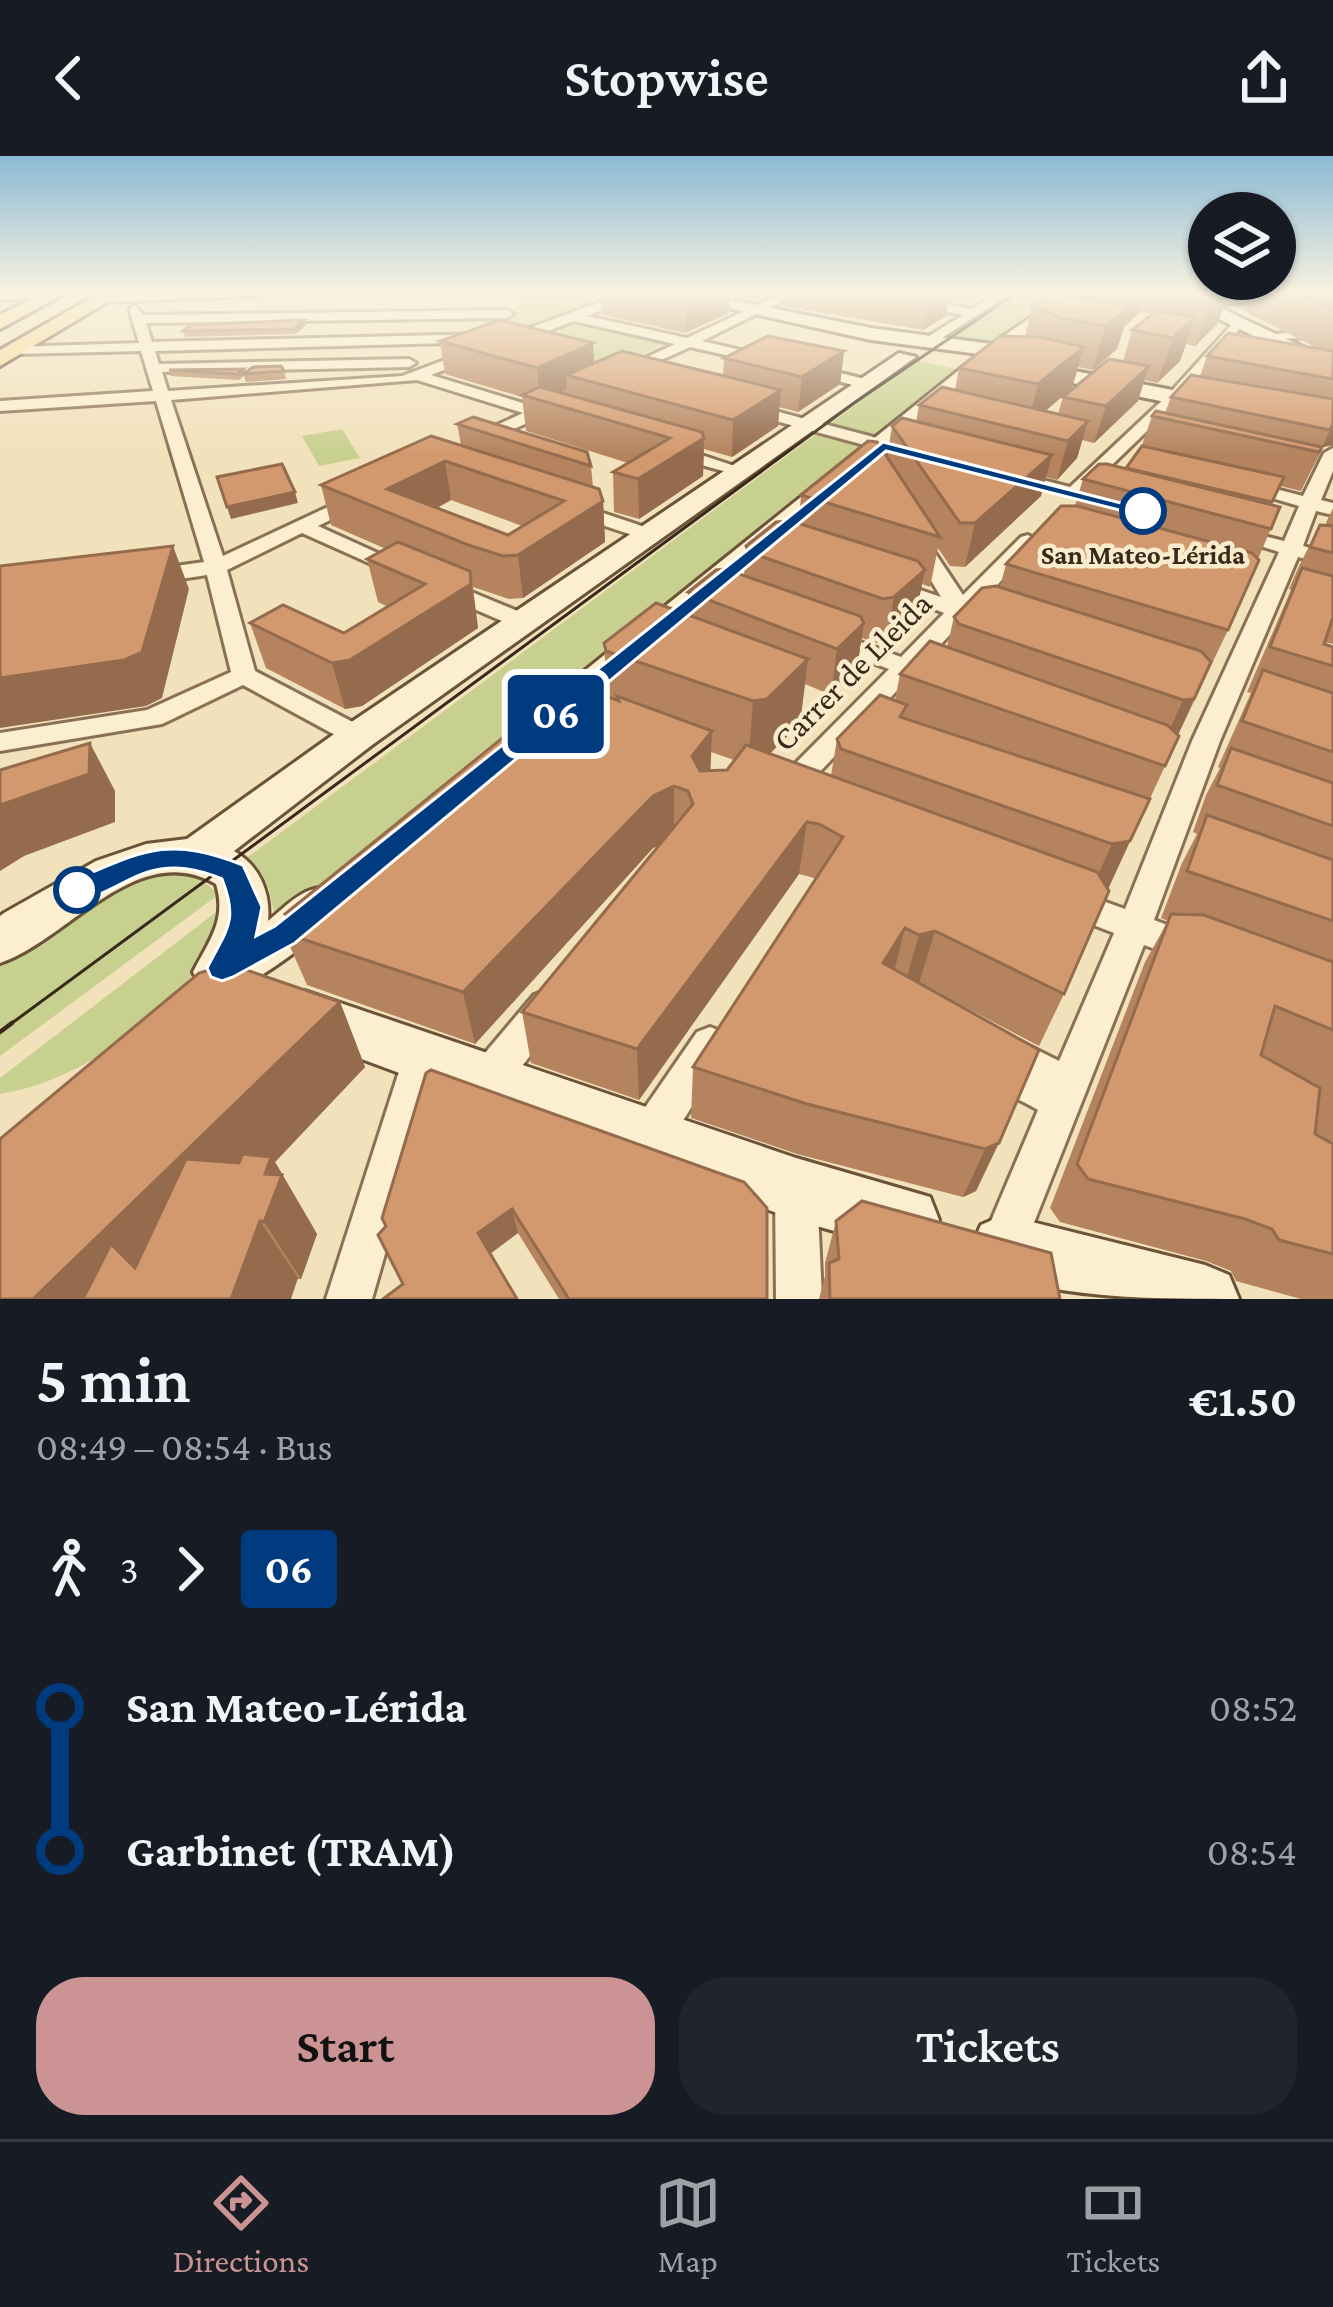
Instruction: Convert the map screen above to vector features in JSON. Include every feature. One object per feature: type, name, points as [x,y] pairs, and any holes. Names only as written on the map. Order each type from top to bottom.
[{"type":"street","points":[[8,354],[99,347]]},
{"type":"street","points":[[146,347],[216,567],[244,675],[358,736]]},
{"type":"street","points":[[224,394],[285,347]]},
{"type":"street","points":[[0,406],[422,377],[485,347]]},
{"type":"street","points":[[516,347],[541,355]]},
{"type":"street","points":[[599,377],[620,375],[676,347]]},
{"type":"street","points":[[715,347],[778,363]]},
{"type":"street","points":[[195,857],[358,736],[868,384],[906,347]]},
{"type":"street","points":[[915,347],[974,368]]},
{"type":"street","points":[[943,347],[997,351],[1043,371],[1242,410]]},
{"type":"street","points":[[526,739],[773,547],[932,414],[974,368],[1004,347]]},
{"type":"street","name":"Carrer de Lleida","points":[[777,795],[1050,527],[1102,452],[1131,436],[1174,397],[1215,347]]},
{"type":"street","points":[[1286,347],[1333,369]]},
{"type":"street","points":[[1186,354],[1207,357]]},
{"type":"street","points":[[154,368],[467,358]]},
{"type":"street","points":[[801,368],[868,384]]},
{"type":"street","points":[[620,375],[640,381]]},
{"type":"street","points":[[422,377],[559,419]]},
{"type":"street","points":[[454,452],[578,394]]},
{"type":"street","points":[[725,402],[809,424],[876,461],[925,457]]},
{"type":"street","points":[[1131,436],[1152,441]]},
{"type":"street","points":[[650,445],[741,471]]},
{"type":"street","points":[[1102,452],[1133,460]]},
{"type":"street","points":[[1002,1247],[1170,840],[1191,772],[1292,549],[1317,477],[1333,453]]},
{"type":"street","points":[[989,472],[1139,510]]},
{"type":"street","points":[[1220,481],[1333,509]]},
{"type":"street","points":[[129,580],[216,567],[376,490]]},
{"type":"street","points":[[542,499],[650,535]]},
{"type":"street","points":[[903,516],[962,612]]},
{"type":"street","points":[[302,526],[524,622]]},
{"type":"street","points":[[1204,526],[1333,560]]},
{"type":"street","points":[[851,574],[1005,626]]},
{"type":"street","points":[[792,625],[970,691]]},
{"type":"street","points":[[0,742],[153,718],[244,675]]},
{"type":"street","points":[[560,710],[604,727]]},
{"type":"street","points":[[850,719],[893,735]]},
{"type":"street","points":[[8,933],[120,869],[159,859],[195,857],[233,872],[248,907],[242,933],[211,982]]},
{"type":"street","points":[[211,982],[285,935],[352,880]]},
{"type":"street","points":[[1023,885],[1222,960]]},
{"type":"street","points":[[488,1079],[572,975]]},
{"type":"street","points":[[211,982],[796,1189],[1205,1299]]},
{"type":"street","points":[[650,1136],[736,1006]]},
{"type":"street","points":[[970,1041],[1065,1094]]},
{"type":"street","points":[[349,1299],[423,1056]]},
{"type":"street","points":[[796,1189],[799,1299]]},
{"type":"green space","points":[[537,347],[657,347],[615,367]]},
{"type":"green space","points":[[915,360],[964,371],[882,438],[827,426]]},
{"type":"green space","points":[[342,429],[360,458],[319,466],[302,436]]},
{"type":"green space","points":[[820,431],[869,447],[277,927],[268,886],[244,860]]},
{"type":"green space","points":[[156,874],[190,877],[218,895],[0,1056],[0,959],[130,880]]},
{"type":"green space","points":[[224,906],[203,960],[140,1027],[57,1077],[0,1094],[0,1078]]},
{"type":"building","points":[[463,347],[583,347],[537,368]]},
{"type":"building","points":[[745,347],[844,351],[802,377],[724,358]]},
{"type":"building","points":[[985,347],[1084,347],[1038,384],[959,368]]},
{"type":"building","points":[[1215,347],[1333,351],[1333,379],[1207,356]]},
{"type":"building","points":[[622,351],[781,390],[733,420],[566,375]]},
{"type":"building","points":[[1109,359],[1149,366],[1106,406],[1063,397]]},
{"type":"building","points":[[281,366],[284,371],[243,374],[253,367]]},
{"type":"building","points":[[243,369],[237,374],[169,370]]},
{"type":"building","points":[[1191,375],[1333,399],[1333,424],[1330,430],[1171,397]]},
{"type":"building","points":[[540,387],[702,432],[704,438],[638,479],[613,472],[670,438],[522,395]]},
{"type":"building","points":[[942,387],[1088,421],[1068,441],[919,405]]},
{"type":"building","points":[[1156,411],[1322,447],[1319,452],[1152,416]]},
{"type":"building","points":[[473,417],[587,452],[591,466],[457,424]]},
{"type":"building","points":[[902,418],[1052,455],[975,523],[960,523],[892,426]]},
{"type":"building","points":[[431,436],[599,489],[603,501],[518,555],[503,556],[321,485]],"holes":[[[445,461],[564,501],[508,535],[387,489]]]},
{"type":"building","points":[[868,441],[877,442],[940,537],[801,495]]},
{"type":"building","points":[[1142,446],[1284,477],[1272,502],[1126,468]]},
{"type":"building","points":[[282,464],[295,492],[227,507],[217,477]]},
{"type":"building","points":[[1099,464],[1280,507],[1271,529],[1083,479]]},
{"type":"building","points":[[1061,506],[1077,506],[1252,553],[1259,560],[1228,630],[1006,564]]},
{"type":"building","points":[[791,521],[918,561],[925,570],[894,597],[883,599],[749,552],[746,546],[776,522]]},
{"type":"building","points":[[1320,525],[1333,526],[1333,553],[1310,547]]},
{"type":"building","points":[[398,542],[470,571],[471,584],[350,660],[332,663],[250,623],[283,605],[344,633],[425,584],[367,559]]},
{"type":"building","points":[[173,546],[142,652],[124,660],[0,678],[0,566]]},
{"type":"building","points":[[1302,568],[1333,576],[1333,617],[1324,644],[1333,647],[1333,666],[1270,647]]},
{"type":"building","points":[[725,569],[860,616],[864,623],[837,649],[688,592],[716,570]]},
{"type":"building","points":[[996,586],[1201,651],[1211,662],[1194,699],[1183,700],[959,624],[954,617],[982,588]]},
{"type":"building","points":[[656,603],[808,659],[767,699],[753,701],[606,651],[604,643]]},
{"type":"building","points":[[930,641],[1167,725],[1179,736],[1165,766],[900,674]]},
{"type":"building","points":[[1263,670],[1333,693],[1333,752],[1242,721]]},
{"type":"building","points":[[581,687],[712,731],[692,756],[700,771],[727,770],[746,745],[1097,872],[1109,891],[1064,994],[935,931],[919,935],[905,928],[883,963],[1039,1050],[999,1143],[985,1149],[807,1104],[693,1067],[843,837],[819,824],[807,822],[637,1049],[522,1012],[693,804],[688,791],[674,786],[653,796],[463,992],[284,933],[294,921],[285,914],[563,689]]},
{"type":"building","points":[[880,695],[907,705],[900,717],[1150,799],[1130,841],[1112,844],[841,749],[837,739]]},
{"type":"building","points":[[90,743],[89,774],[0,805],[0,770]]},
{"type":"building","points":[[1231,748],[1333,783],[1333,826],[1217,785]]},
{"type":"building","points":[[1207,815],[1333,860],[1333,921],[1187,871]]},
{"type":"building","points":[[1171,914],[1204,915],[1333,962],[1333,1030],[1275,1006],[1261,1055],[1320,1088],[1315,1134],[1333,1144],[1333,1254],[1279,1240],[1272,1229],[1245,1219],[1088,1179],[1077,1164]]},
{"type":"building","points":[[229,964],[340,1002],[33,1299],[0,1299],[0,1139],[199,973]]},
{"type":"building","points":[[431,1070],[744,1182],[767,1208],[767,1299],[569,1299],[512,1209],[478,1233],[517,1299],[383,1299],[403,1284],[378,1235],[386,1226],[382,1218],[426,1073]]},
{"type":"building","points":[[243,1154],[271,1157],[265,1174],[282,1175],[231,1299],[83,1299],[111,1244],[135,1268],[186,1159],[239,1163]]},
{"type":"building","points":[[862,1201],[1051,1253],[1060,1299],[830,1299],[829,1263],[839,1259],[836,1221]]},
{"type":"tram line","points":[[8,1026],[936,347]]},
{"type":"tram line","points":[[8,1026],[12,1023]]},
{"type":"tram line","points":[[0,1032],[8,1026]]},
{"type":"bus line","name":"06","points":[[77,890],[146,861],[195,857],[214,861],[233,872],[248,907],[242,933],[222,968],[285,935],[883,446],[1143,511]]},
{"type":"place","name":"San Mateo-Lérida","points":[[1143,511]]}]
